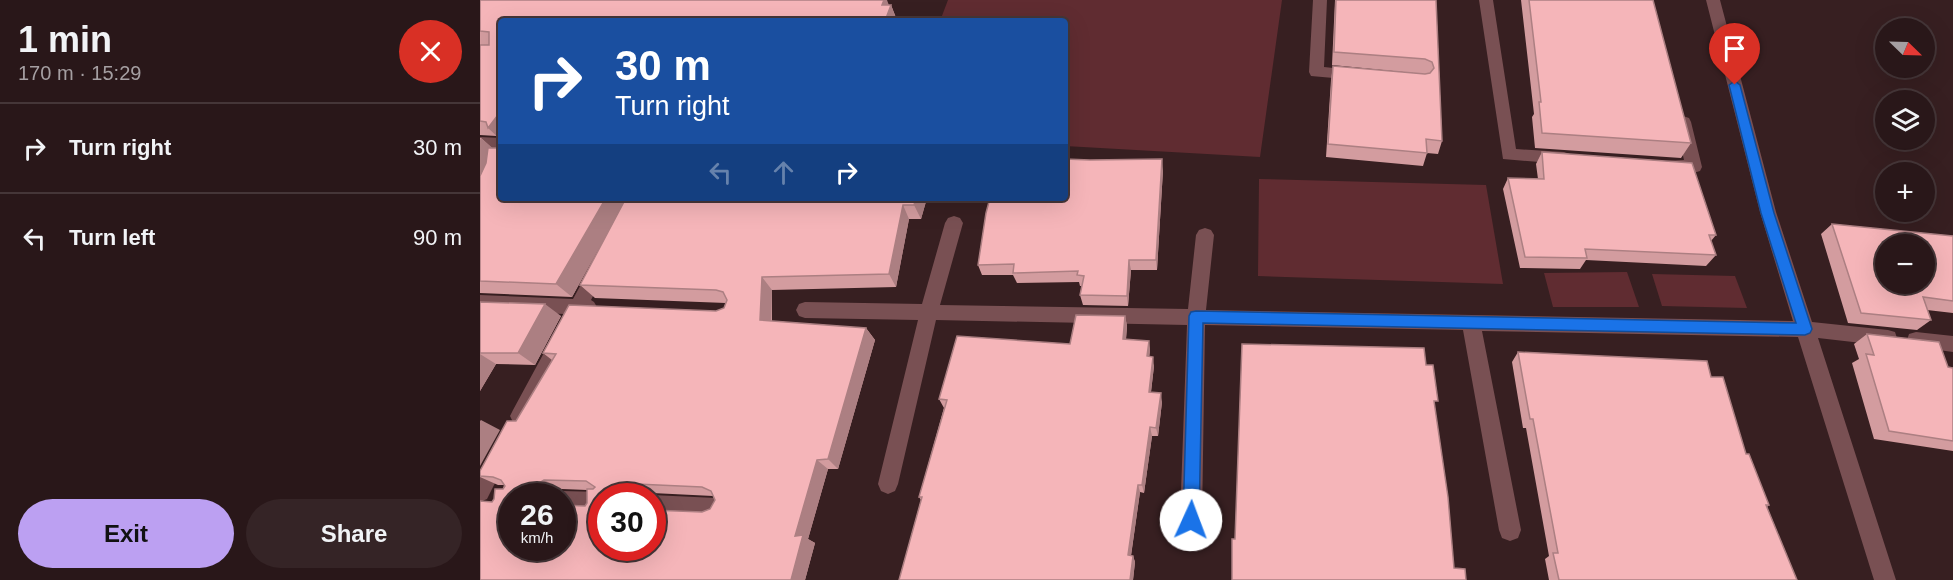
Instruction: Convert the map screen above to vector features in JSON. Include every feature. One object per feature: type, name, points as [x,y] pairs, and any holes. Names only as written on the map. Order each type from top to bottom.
[{"type":"street","points":[[1320,0],[1316,72],[1374,76]]},
{"type":"street","points":[[1486,0],[1509,155],[1579,159]]},
{"type":"street","points":[[1713,0],[1768,213],[1885,580]]},
{"type":"street","points":[[1648,164],[1694,167],[1680,111]]},
{"type":"street","points":[[480,143],[498,144]]},
{"type":"street","points":[[888,484],[929,312],[954,223]]},
{"type":"street","points":[[1191,520],[1196,316],[1205,235]]},
{"type":"street","points":[[487,495],[510,436],[605,257]]},
{"type":"street","points":[[480,303],[602,308]]},
{"type":"street","points":[[805,310],[1805,329],[1953,344]]},
{"type":"street","points":[[1471,323],[1510,530]]},
{"type":"street","points":[[666,506],[716,508]]},
{"type":"shaded area","points":[[948,0],[1282,0],[1260,157],[1068,146],[1068,18],[941,18]]},
{"type":"shaded area","points":[[1259,179],[1486,185],[1503,284],[1258,276]]},
{"type":"shaded area","points":[[1627,272],[1639,307],[1553,307],[1544,273]]},
{"type":"shaded area","points":[[1652,274],[1735,276],[1747,308],[1662,306]]},
{"type":"building","points":[[480,0],[884,0],[882,5],[891,5],[886,18],[498,18],[498,115],[488,128],[486,122],[480,121],[480,45],[489,45],[489,32],[480,31]]},
{"type":"building","points":[[1336,0],[1436,0],[1442,141],[1426,139],[1427,153],[1328,144],[1333,66],[1425,74],[1430,73],[1434,68],[1432,62],[1425,59],[1334,52]]},
{"type":"building","points":[[1529,0],[1653,0],[1691,143],[1542,133],[1539,102],[1541,102]]},
{"type":"building","points":[[488,148],[498,148],[498,201],[604,201],[556,284],[480,281],[480,176],[486,163]]},
{"type":"building","points":[[1542,152],[1692,163],[1716,235],[1709,235],[1716,255],[1585,249],[1587,258],[1525,257],[1508,178],[1544,179]]},
{"type":"building","points":[[1068,159],[1162,159],[1156,260],[1129,260],[1127,296],[1080,295],[1084,276],[1077,275],[1078,271],[1013,273],[1014,264],[978,265],[989,201],[1068,201]]},
{"type":"building","points":[[624,201],[915,201],[914,205],[903,205],[889,274],[762,277],[760,320],[866,328],[828,459],[817,460],[795,536],[803,535],[791,580],[480,580],[480,501],[492,502],[495,489],[498,489],[498,561],[576,561],[576,506],[585,506],[587,503],[587,489],[588,561],[666,561],[666,511],[702,512],[710,509],[715,500],[711,491],[702,487],[666,485],[666,483],[589,483],[544,480],[539,483],[503,483],[493,477],[480,476],[480,471],[507,421],[516,421],[556,354],[543,353],[569,305],[716,311],[724,308],[727,300],[723,292],[580,285]]},
{"type":"building","points":[[1832,224],[1933,234],[1875,234],[1875,294],[1935,294],[1935,234],[1953,236],[1953,301],[1923,297],[1931,320],[1861,313]]},
{"type":"building","points":[[480,302],[545,304],[518,353],[480,353]]},
{"type":"building","points":[[1076,315],[1125,316],[1123,339],[1149,341],[1147,356],[1153,357],[1149,392],[1161,393],[1156,428],[1150,427],[1142,485],[1138,485],[1128,555],[1133,556],[1130,580],[899,580],[922,497],[919,497],[947,400],[939,399],[957,336],[1070,344]]},
{"type":"building","points":[[1867,334],[1939,342],[1948,367],[1953,368],[1953,441],[1889,431],[1866,354],[1874,355]]},
{"type":"building","points":[[1242,344],[1424,348],[1426,365],[1433,365],[1438,401],[1434,401],[1448,497],[1454,568],[1465,569],[1466,580],[1232,580]]},
{"type":"building","points":[[1518,352],[1707,361],[1711,377],[1723,377],[1746,454],[1749,454],[1769,505],[1766,505],[1797,580],[1559,580],[1553,553],[1558,553]]},
{"type":"route","points":[[1191,520],[1196,316],[1805,329],[1768,213],[1735,85]]}]
